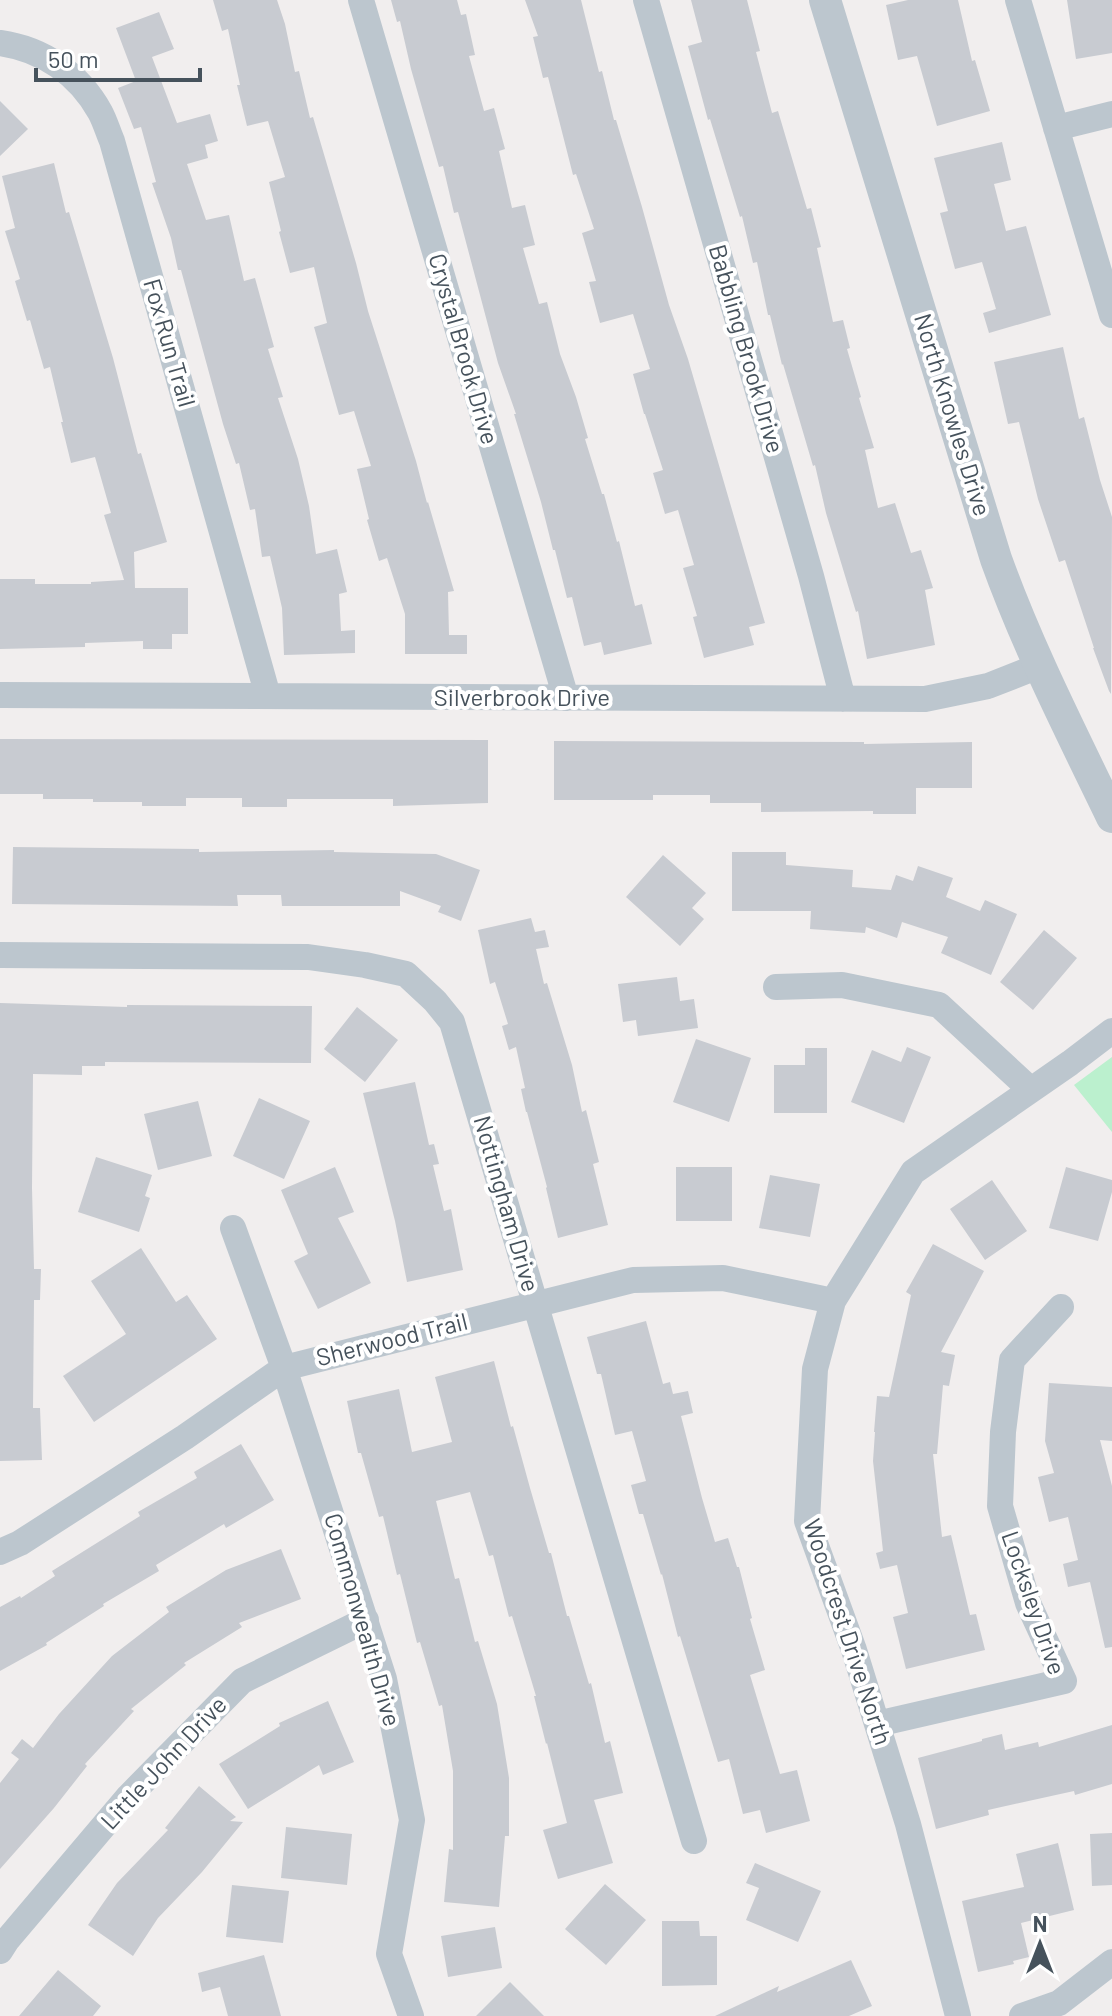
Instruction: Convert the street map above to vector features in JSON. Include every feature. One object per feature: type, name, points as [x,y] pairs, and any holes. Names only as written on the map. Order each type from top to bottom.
[{"type":"street","name":"Crystal Brook Drive","points":[[361,0],[566,698]]},
{"type":"street","name":"Babbling Brook Drive","points":[[646,0],[811,576],[843,699]]},
{"type":"street","name":"North Knowles Drive","points":[[825,0],[996,559],[1039,666],[1112,817]]},
{"type":"street","points":[[1018,0],[1112,315]]},
{"type":"street","name":"Fox Run Trail","points":[[0,43],[35,52],[61,66],[82,87],[100,112],[112,141],[268,696]]},
{"type":"street","points":[[1056,128],[1112,114]]},
{"type":"street","name":"Silverbrook Drive","points":[[0,695],[925,699],[988,686],[1039,666]]},
{"type":"street","name":"Nottingham Drive","points":[[0,955],[308,957],[365,965],[406,974],[452,1022],[694,1841]]},
{"type":"street","points":[[776,987],[842,985],[939,1005],[1031,1090]]},
{"type":"street","name":"Woodcrest Drive North","points":[[958,2016],[908,1824],[854,1650],[807,1521],[815,1369],[833,1301],[913,1172],[1112,1031]]},
{"type":"street","name":"Commonwealth Drive","points":[[233,1228],[284,1368],[384,1679],[412,1820],[389,1954],[411,2016]]},
{"type":"street","name":"Sherwood Trail","points":[[0,1552],[20,1543],[172,1445],[284,1368],[633,1280],[723,1278],[833,1301]]},
{"type":"street","name":"Locksley Drive","points":[[877,1724],[1064,1681],[1028,1603],[1000,1506],[1003,1432],[1012,1360],[1061,1307]]},
{"type":"street","name":"Little John Drive","points":[[0,1951],[129,1796],[242,1681],[366,1620]]},
{"type":"street","points":[[1022,2016],[1059,2003],[1112,1962]]},
{"type":"green space","points":[[1112,1057],[1112,1132],[1074,1085]]},
{"type":"building","points":[[213,0],[277,0],[295,72],[299,71],[310,118],[313,117],[368,311],[454,591],[448,592],[449,635],[467,635],[467,654],[405,654],[405,614],[387,558],[379,561],[357,469],[371,466],[354,411],[339,415],[314,327],[327,323],[314,267],[290,273],[269,182],[285,177],[268,121],[247,126],[228,29],[222,31]]},
{"type":"building","points":[[391,0],[457,0],[461,15],[466,14],[475,55],[469,56],[484,111],[494,108],[505,149],[499,151],[512,208],[525,205],[535,245],[523,248],[539,304],[547,302],[560,354],[588,438],[585,439],[619,541],[635,606],[642,604],[652,644],[604,655],[601,642],[584,646],[572,597],[567,598],[516,414],[498,363],[458,212],[454,213],[443,166],[439,167],[400,21],[397,22]]},
{"type":"building","points":[[525,0],[581,0],[599,72],[602,71],[765,623],[749,627],[754,645],[704,658],[693,617],[697,616],[683,568],[694,565],[678,510],[665,514],[653,473],[663,470],[633,374],[650,369],[633,314],[600,323],[589,282],[596,281],[582,233],[594,229],[576,174],[573,175],[548,77],[543,78],[533,37],[538,36]]},
{"type":"building","points":[[691,0],[747,0],[760,51],[756,52],[772,113],[778,111],[807,209],[811,208],[821,247],[817,248],[833,322],[843,320],[850,348],[847,349],[874,448],[865,450],[878,508],[895,503],[911,553],[921,550],[933,588],[925,590],[935,645],[867,659],[858,611],[782,365],[757,262],[753,263],[742,216],[708,120],[688,46],[702,42]]},
{"type":"building","points":[[908,0],[958,0],[972,61],[975,60],[990,111],[937,126],[917,56],[898,60],[886,5]]},
{"type":"building","points":[[1067,0],[1112,0],[1112,53],[1076,59]]},
{"type":"building","points":[[159,12],[174,49],[152,57],[177,123],[210,114],[218,141],[205,145],[208,158],[187,164],[206,220],[229,215],[244,281],[255,278],[274,347],[268,349],[283,397],[278,398],[298,459],[316,554],[337,549],[347,592],[339,594],[341,631],[355,630],[355,653],[284,655],[282,608],[270,556],[262,557],[255,509],[250,510],[239,463],[236,464],[223,424],[181,270],[178,270],[171,238],[152,183],[156,182],[141,127],[134,129],[118,88],[136,81],[116,28]]},
{"type":"building","points":[[0,101],[28,129],[0,156]]},
{"type":"building","points":[[1002,142],[1011,180],[994,184],[1006,231],[1026,226],[1051,315],[989,333],[983,313],[996,309],[982,262],[955,269],[940,213],[948,211],[934,158]]},
{"type":"building","points":[[54,163],[66,213],[69,212],[138,454],[141,453],[167,542],[134,552],[135,588],[188,588],[188,634],[172,634],[172,649],[143,649],[143,641],[85,643],[85,647],[0,649],[0,579],[35,579],[35,584],[91,584],[124,580],[104,515],[111,513],[95,457],[71,463],[50,367],[44,369],[30,320],[27,321],[15,281],[20,279],[5,231],[15,228],[2,176]]},
{"type":"building","points":[[1063,347],[1079,419],[1084,417],[1112,517],[1111,694],[1065,560],[1059,562],[1038,499],[1019,422],[1008,424],[994,362]]},
{"type":"building","points":[[0,739],[488,740],[488,803],[393,806],[393,799],[287,799],[287,807],[242,807],[242,798],[186,798],[186,806],[142,806],[142,802],[93,802],[93,799],[43,799],[43,794],[0,794]]},
{"type":"building","points":[[554,741],[972,742],[972,788],[916,788],[916,814],[873,814],[873,811],[761,812],[761,803],[710,803],[710,795],[653,795],[653,800],[554,800]]},
{"type":"building","points":[[13,847],[436,854],[480,870],[461,921],[438,912],[441,906],[400,891],[400,906],[282,906],[281,895],[237,895],[238,906],[12,904]]},
{"type":"building","points":[[732,852],[786,852],[786,865],[853,870],[852,887],[891,890],[896,875],[913,881],[918,866],[953,878],[946,897],[980,911],[985,900],[1017,914],[991,975],[941,953],[948,937],[902,922],[897,938],[866,927],[865,933],[810,929],[811,911],[732,911]]},
{"type":"building","points":[[663,855],[706,893],[692,908],[704,919],[680,946],[626,897]]},
{"type":"building","points":[[531,918],[535,932],[545,930],[549,947],[536,949],[544,984],[547,983],[572,1065],[582,1112],[586,1110],[599,1162],[593,1164],[608,1225],[558,1238],[526,1112],[521,1089],[525,1088],[516,1047],[509,1050],[502,1026],[508,1024],[495,982],[490,984],[478,930]]},
{"type":"building","points":[[1044,930],[1077,958],[1033,1010],[1000,982]]},
{"type":"building","points":[[677,977],[680,1001],[694,999],[698,1028],[638,1036],[636,1020],[623,1022],[618,984]]},
{"type":"building","points":[[0,1003],[127,1007],[312,1006],[311,1063],[105,1062],[105,1066],[82,1066],[82,1075],[33,1074],[34,1269],[41,1269],[40,1300],[34,1300],[33,1408],[40,1408],[42,1460],[0,1461]]},
{"type":"building","points":[[357,1007],[398,1040],[365,1082],[324,1049]]},
{"type":"building","points":[[696,1039],[751,1058],[729,1122],[673,1102]]},
{"type":"building","points":[[907,1047],[931,1057],[904,1123],[851,1102],[872,1050],[901,1062]]},
{"type":"building","points":[[805,1048],[827,1048],[827,1113],[774,1113],[774,1065],[805,1065]]},
{"type":"building","points":[[415,1082],[429,1145],[434,1144],[439,1164],[433,1165],[444,1211],[451,1209],[463,1270],[407,1282],[363,1093]]},
{"type":"building","points":[[259,1098],[310,1121],[284,1179],[233,1156]]},
{"type":"building","points":[[198,1101],[212,1156],[158,1170],[144,1114]]},
{"type":"building","points":[[96,1157],[152,1175],[145,1196],[150,1198],[139,1232],[78,1212]]},
{"type":"building","points":[[335,1167],[354,1212],[338,1218],[371,1283],[318,1309],[294,1261],[308,1254],[281,1190]]},
{"type":"building","points":[[676,1167],[732,1167],[732,1221],[676,1221]]},
{"type":"building","points":[[1066,1167],[1112,1180],[1112,1192],[1098,1241],[1049,1228]]},
{"type":"building","points":[[770,1175],[820,1184],[810,1237],[759,1228]]},
{"type":"building","points":[[992,1180],[1027,1231],[985,1260],[950,1209]]},
{"type":"building","points":[[933,1244],[984,1271],[941,1352],[955,1355],[949,1386],[943,1385],[937,1454],[933,1454],[942,1537],[951,1535],[970,1615],[976,1614],[985,1650],[906,1669],[893,1617],[908,1613],[897,1565],[880,1569],[876,1553],[883,1551],[873,1461],[874,1432],[877,1396],[889,1397],[911,1295],[906,1292]]},
{"type":"building","points":[[141,1248],[176,1302],[187,1295],[217,1339],[94,1422],[63,1376],[126,1334],[91,1281]]},
{"type":"building","points":[[646,1321],[663,1384],[670,1382],[673,1394],[688,1391],[693,1413],[681,1416],[702,1498],[715,1542],[728,1538],[739,1567],[765,1670],[750,1675],[780,1774],[797,1770],[810,1821],[766,1833],[760,1810],[743,1814],[729,1759],[718,1762],[678,1637],[662,1574],[631,1485],[646,1481],[632,1431],[615,1435],[601,1374],[597,1374],[587,1337]]},
{"type":"building","points":[[494,1361],[567,1616],[591,1683],[605,1743],[610,1741],[623,1793],[594,1800],[613,1863],[558,1879],[543,1830],[567,1823],[536,1696],[512,1616],[509,1617],[493,1555],[489,1556],[470,1492],[436,1501],[455,1579],[459,1578],[475,1642],[478,1641],[497,1704],[509,1778],[509,1836],[505,1836],[499,1907],[444,1902],[449,1849],[453,1850],[453,1771],[442,1705],[439,1706],[420,1642],[417,1643],[383,1516],[379,1517],[361,1453],[358,1453],[347,1401],[399,1389],[412,1452],[452,1442],[435,1377]]},
{"type":"building","points":[[1049,1383],[1112,1387],[1112,1441],[1100,1440],[1112,1486],[1112,1647],[1105,1648],[1090,1582],[1068,1587],[1063,1564],[1078,1560],[1068,1517],[1049,1522],[1038,1477],[1054,1473],[1045,1441]]},
{"type":"building","points":[[241,1444],[274,1500],[226,1528],[224,1524],[156,1565],[159,1571],[103,1604],[47,1645],[0,1671],[0,1607],[21,1598],[55,1576],[52,1571],[140,1516],[138,1512],[197,1478],[194,1472]]},
{"type":"building","points":[[281,1549],[301,1599],[239,1623],[242,1627],[184,1663],[186,1665],[131,1709],[134,1711],[85,1764],[87,1766],[54,1808],[0,1869],[0,1783],[19,1759],[11,1753],[22,1739],[33,1748],[59,1714],[112,1656],[169,1612],[166,1607],[226,1570]]},
{"type":"building","points":[[328,1701],[354,1762],[323,1775],[319,1765],[248,1809],[219,1764],[280,1726],[279,1723]]},
{"type":"building","points":[[1112,1725],[1112,1784],[1075,1795],[1074,1791],[988,1810],[989,1815],[936,1829],[918,1758],[1002,1734],[1005,1750],[1038,1742],[1039,1747]]},
{"type":"building","points":[[199,1786],[236,1817],[230,1821],[243,1822],[202,1872],[158,1918],[133,1956],[88,1925],[117,1883],[168,1830],[165,1828]]},
{"type":"building","points":[[286,1827],[352,1834],[347,1885],[281,1878]]},
{"type":"building","points":[[1112,1833],[1112,1885],[1092,1886],[1090,1834]]},
{"type":"building","points":[[1058,1843],[1074,1910],[1021,1923],[1029,1957],[1013,1961],[1014,1964],[978,1972],[962,1901],[1024,1887],[1016,1854]]},
{"type":"building","points":[[755,1863],[821,1891],[798,1942],[746,1920],[759,1888],[746,1883]]},
{"type":"building","points":[[605,1884],[646,1920],[606,1965],[565,1929]]},
{"type":"building","points":[[232,1885],[289,1891],[283,1943],[226,1937]]},
{"type":"building","points":[[662,1921],[699,1921],[700,1936],[717,1936],[717,1985],[662,1986]]},
{"type":"building","points":[[495,1927],[502,1968],[448,1977],[441,1936]]},
{"type":"building","points":[[264,1955],[281,2016],[228,2016],[220,1987],[202,1992],[198,1973]]},
{"type":"building","points":[[851,1960],[872,2006],[849,2016],[715,2016],[779,1986],[777,1992]]},
{"type":"building","points":[[58,1970],[101,2006],[93,2016],[19,2016]]},
{"type":"building","points":[[510,1982],[544,2016],[476,2016]]}]
